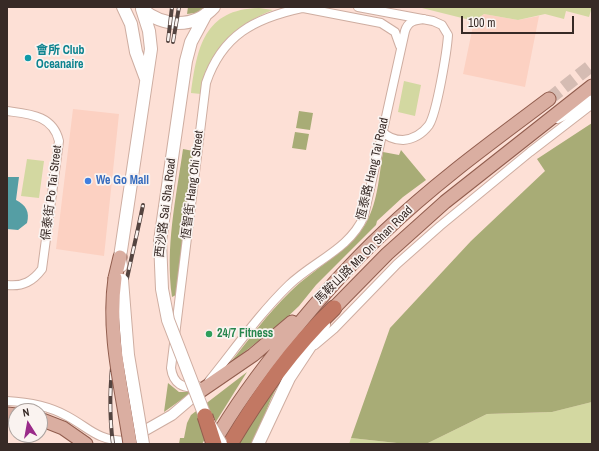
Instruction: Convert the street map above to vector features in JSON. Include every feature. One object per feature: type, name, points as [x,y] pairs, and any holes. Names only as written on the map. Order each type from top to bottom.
[{"type":"highway","name":"馬鞍山路 Ma On Shan Road","points":[[230,444],[264,389],[284,361],[302,339],[334,308]]},
{"type":"highway","points":[[205,416],[213,444]]},
{"type":"main road","points":[[123,7],[130,24],[136,52],[147,80]]},
{"type":"main road","points":[[141,8],[147,24],[151,49],[120,257],[119,279],[128,355],[143,444]]},
{"type":"main road","points":[[141,8],[158,20],[174,24],[191,22],[213,9]]},
{"type":"main road","name":"西沙路 Sai Sha Road","points":[[213,9],[191,42],[186,61],[160,241],[160,275],[168,320],[205,416],[221,444]]},
{"type":"main road","points":[[552,119],[592,86]]},
{"type":"main road","name":"馬鞍山路 Ma On Shan Road","points":[[213,444],[249,386],[318,300],[370,245],[406,211],[475,154],[549,98]]},
{"type":"main road","name":"馬鞍山路 Ma On Shan Road","points":[[258,444],[277,400],[297,365],[334,308],[375,266],[445,202],[492,163],[552,119],[592,101]]},
{"type":"main road","points":[[119,279],[112,298],[115,349],[126,443]]},
{"type":"main road","points":[[203,388],[253,354],[318,300]]},
{"type":"main road","points":[[48,422],[63,428],[86,444]]},
{"type":"street","points":[[300,7],[381,22],[395,32],[398,38],[400,51]]},
{"type":"street","name":"恆智街 Hang Chi Street","points":[[203,388],[183,387],[174,378],[171,368],[206,83],[217,58],[237,34],[262,19],[300,7]]},
{"type":"street","points":[[358,7],[437,22],[445,28],[448,35],[440,85],[430,123],[421,133],[406,139],[390,138],[382,131]]},
{"type":"street","name":"恆泰路 Hang Tai Road","points":[[126,443],[172,414],[203,388],[290,285],[338,248],[355,232],[361,224],[406,27],[413,21],[424,19]]},
{"type":"street","name":"馬鞍山路 Ma On Shan Road","points":[[297,365],[312,347],[334,329],[397,264],[440,226],[530,152],[592,105]]},
{"type":"street","name":"保泰街 Po Tai Street","points":[[7,111],[35,114],[54,127],[59,140],[42,269],[35,279],[24,284],[7,285]]},
{"type":"street","points":[[7,401],[47,408],[68,417],[100,437],[126,443]]},
{"type":"shaded area","points":[[484,14],[518,20],[539,16],[525,87],[463,74],[474,21]]},
{"type":"shaded area","name":"We Go Mall","points":[[73,109],[119,114],[104,256],[56,249]]},
{"type":"green space","points":[[188,7],[206,7],[203,12],[187,14]]},
{"type":"green space","points":[[418,7],[592,7],[589,17],[566,11],[564,19],[545,14],[518,20],[484,14],[474,21]]},
{"type":"green space","points":[[259,8],[273,10],[258,16],[234,32],[216,52],[205,78],[201,94],[191,93],[196,61],[207,34],[215,23],[226,15],[241,10]]},
{"type":"green space","points":[[404,81],[421,85],[415,116],[398,112]]},
{"type":"green space","points":[[299,111],[313,113],[310,130],[296,128]]},
{"type":"green space","points":[[592,123],[592,402],[552,412],[487,414],[426,444],[406,444],[351,438],[390,328],[471,241],[545,171],[537,159]]},
{"type":"green space","points":[[295,132],[309,134],[306,150],[292,148]]},
{"type":"green space","points":[[183,149],[193,151],[176,295],[172,297],[170,260],[172,223]]},
{"type":"green space","points":[[401,150],[426,180],[403,197],[377,221],[376,225],[316,285],[299,306],[280,324],[229,364],[282,300],[299,284],[341,251],[359,233],[366,223],[373,206],[378,188],[383,152],[399,155]]},
{"type":"green space","points":[[27,159],[44,161],[39,198],[21,196]]},
{"type":"green space","points":[[286,369],[271,399],[253,444],[236,444]]},
{"type":"green space","points":[[247,372],[202,444],[179,444],[180,438],[184,438],[187,423],[191,415]]},
{"type":"green space","points":[[168,383],[179,392],[192,392],[164,412]]},
{"type":"green space","points":[[592,402],[592,444],[426,444],[487,414],[552,412]]},
{"type":"green space","points":[[351,438],[406,444],[349,444]]},
{"type":"water","points":[[7,177],[19,177],[16,200],[25,207],[28,215],[27,223],[18,230],[7,229]]},
{"type":"tunnel","points":[[549,99],[592,65]]},
{"type":"railway","points":[[168,41],[172,7]]},
{"type":"railway","points":[[173,42],[179,7]]},
{"type":"railway","points":[[113,444],[110,414],[113,354],[143,205]]},
{"type":"place","name":"會所 Club Oceanaire","points":[[28,58]]},
{"type":"place","name":"We Go Mall","points":[[88,181]]},
{"type":"place","name":"24/7 Fitness","points":[[209,334]]}]
